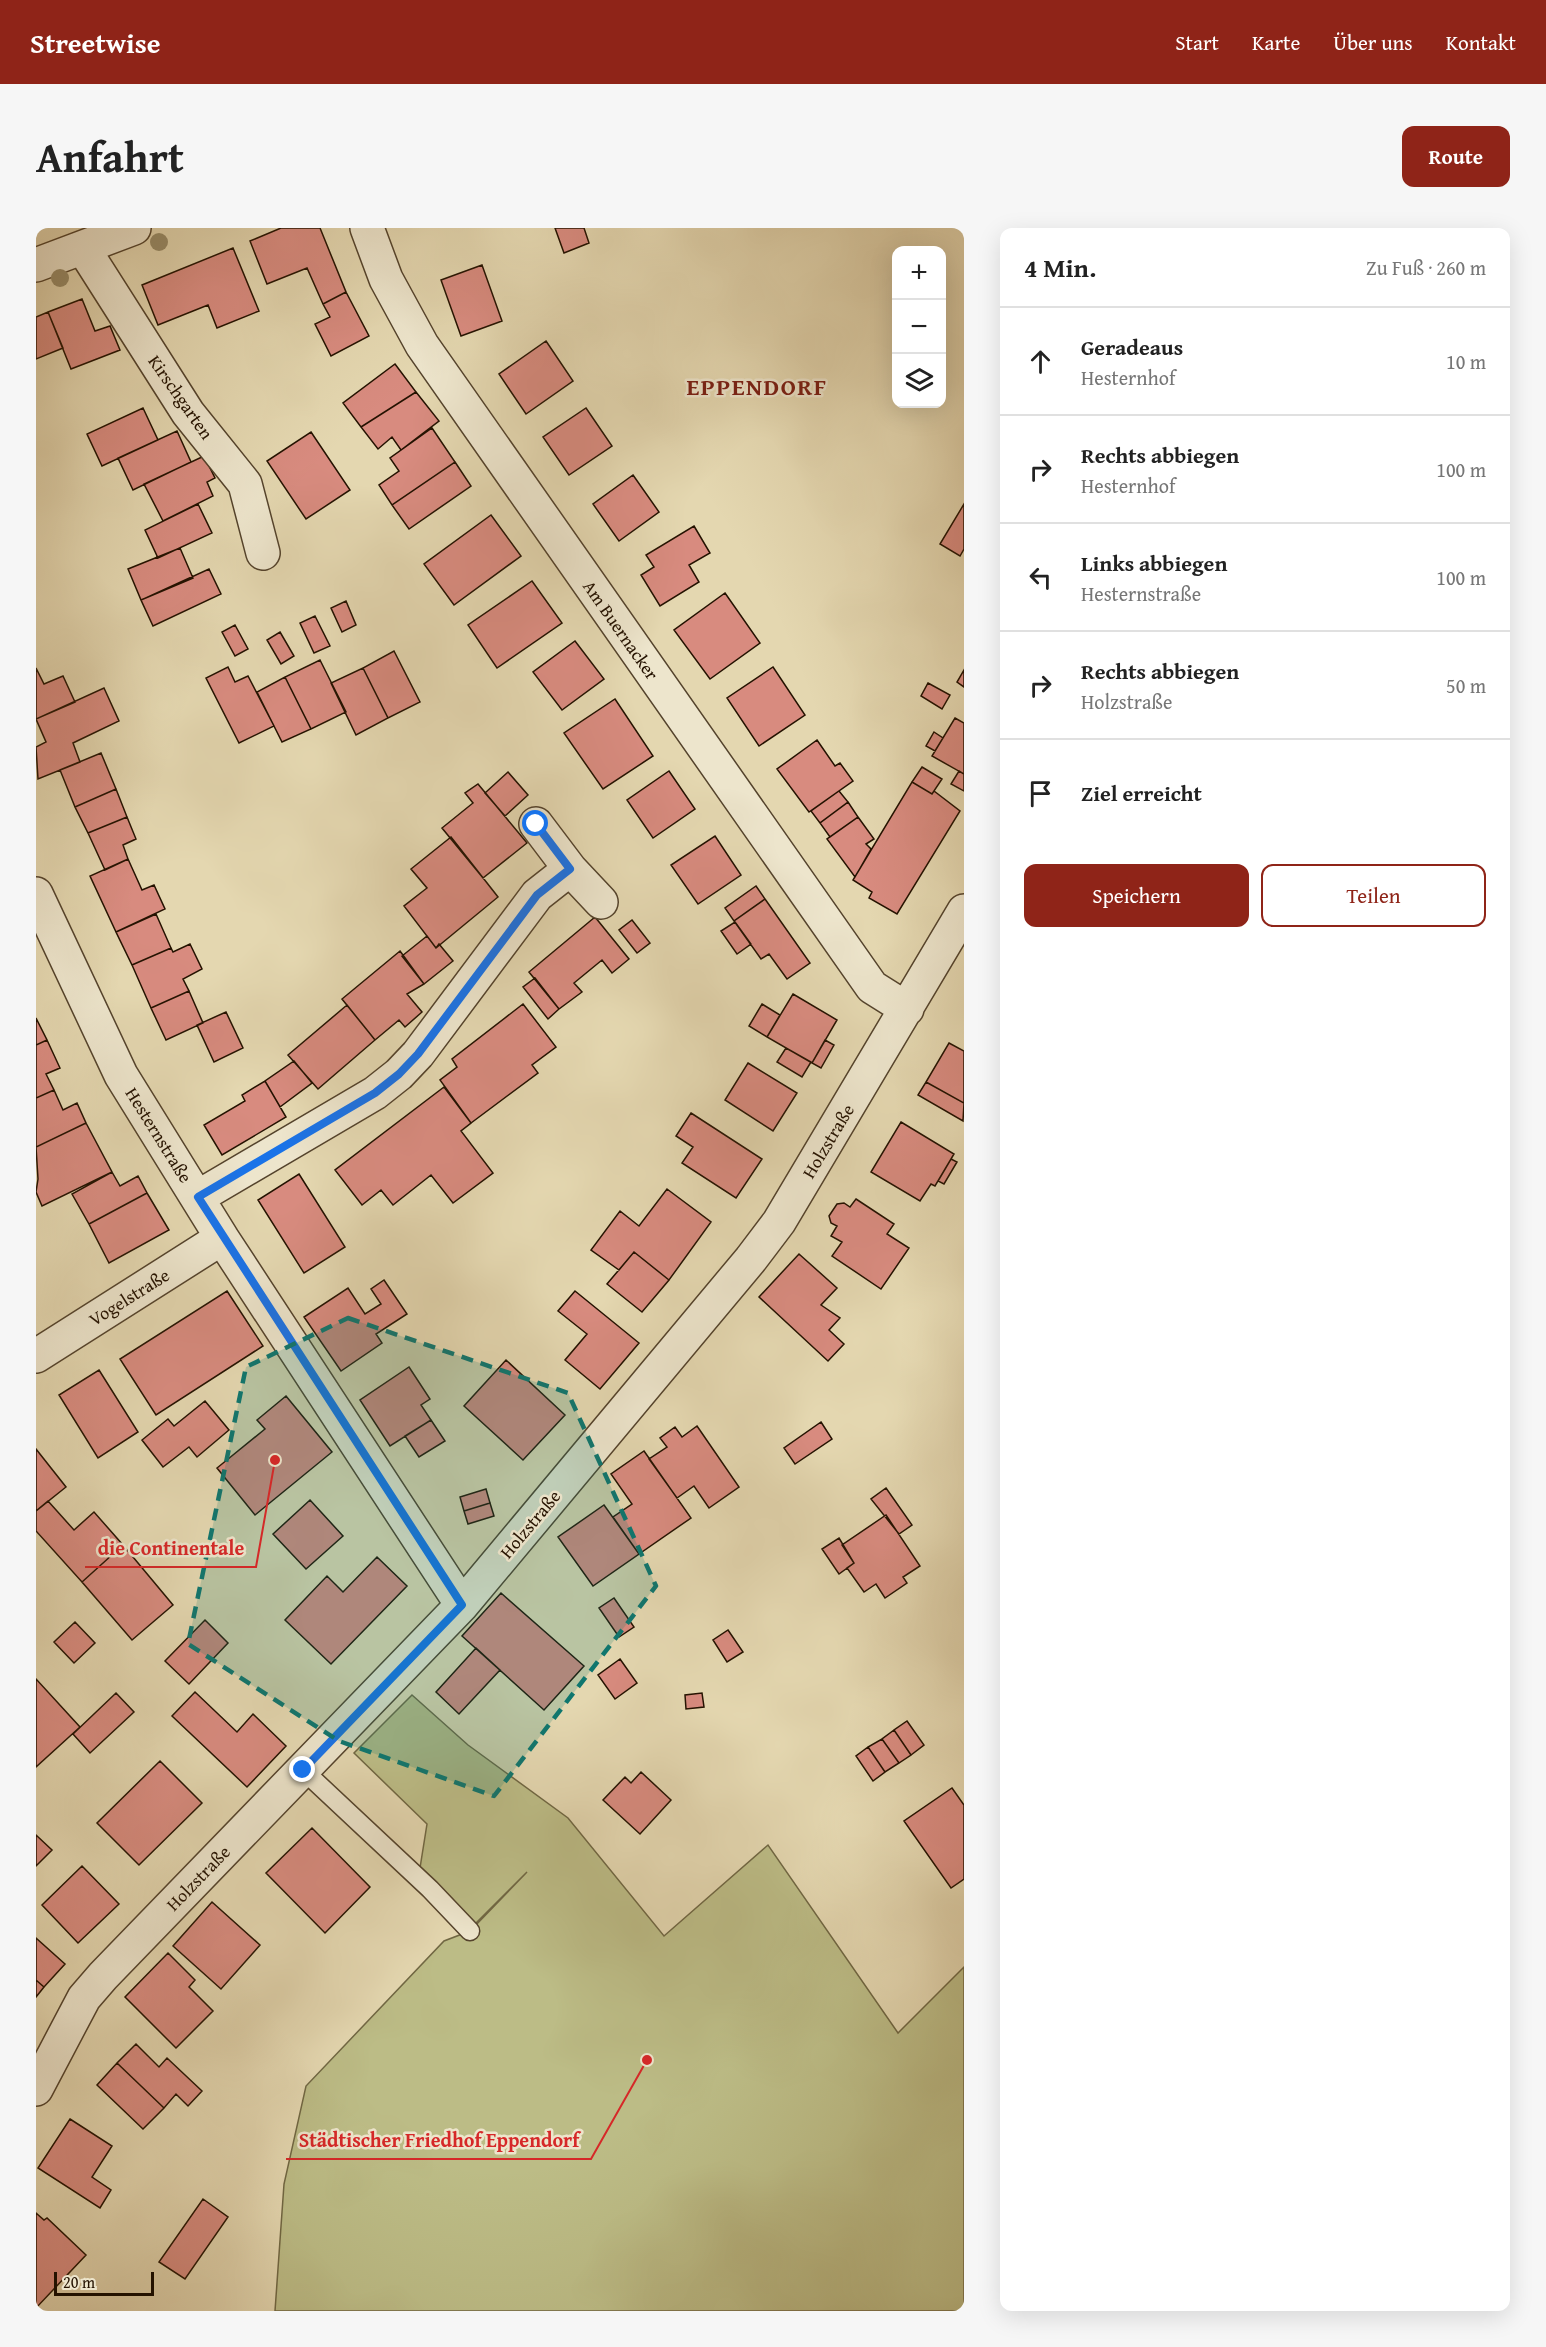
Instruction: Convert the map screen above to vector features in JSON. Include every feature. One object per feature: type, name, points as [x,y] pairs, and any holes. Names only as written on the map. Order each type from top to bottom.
[{"type":"street","points":[[36,265],[134,228]]},
{"type":"street","name":"Am Buernacker","points":[[367,228],[386,279],[422,345],[872,987],[907,1009]]},
{"type":"street","name":"Kirschgarten","points":[[83,248],[188,413],[244,483],[263,553]]},
{"type":"street","points":[[536,824],[570,869],[601,903]]},
{"type":"street","points":[[198,1197],[375,1093],[399,1074],[418,1054],[537,895],[570,869]]},
{"type":"street","name":"Hesternstraße","points":[[36,894],[121,1075],[222,1238],[462,1605]]},
{"type":"street","name":"Holzstraße","points":[[36,2088],[84,1998],[462,1605],[779,1222],[964,910]]},
{"type":"street","name":"Vogelstraße","points":[[36,1356],[222,1238]]},
{"type":"lane","points":[[303,1770],[430,1889],[470,1931]]},
{"type":"highlighted area","points":[[348,1318],[568,1393],[656,1586],[494,1796],[339,1741],[188,1644],[246,1367]]},
{"type":"green space","points":[[412,1695],[468,1745],[568,1818],[664,1936],[768,1845],[898,2033],[964,1967],[964,2311],[275,2311],[284,2184],[306,2086],[444,1941],[470,1931],[527,1872],[474,1925],[420,1868],[427,1824],[354,1753]]},
{"type":"building","points":[[281,228],[320,228],[346,292],[323,304],[307,268],[267,284],[250,241]]},
{"type":"building","points":[[555,228],[584,228],[589,243],[564,253]]},
{"type":"building","points":[[233,248],[259,311],[217,328],[208,305],[158,325],[142,285]]},
{"type":"building","points":[[482,265],[502,321],[461,336],[441,280]]},
{"type":"building","points":[[346,292],[369,336],[331,356],[315,324],[330,317],[323,304]]},
{"type":"building","points":[[82,299],[95,331],[110,326],[120,350],[71,369],[48,312]]},
{"type":"building","points":[[48,312],[63,348],[36,359],[36,317]]},
{"type":"building","points":[[546,341],[573,381],[526,414],[499,374]]},
{"type":"building","points":[[395,364],[416,392],[361,427],[343,403]]},
{"type":"building","points":[[416,392],[439,421],[401,450],[392,437],[378,449],[361,427]]},
{"type":"building","points":[[143,408],[158,440],[102,466],[87,434]]},
{"type":"building","points":[[586,408],[612,446],[569,475],[543,437]]},
{"type":"building","points":[[432,428],[455,462],[392,505],[379,485],[399,471],[390,458]]},
{"type":"building","points":[[177,431],[191,462],[133,490],[118,458]]},
{"type":"building","points":[[311,432],[350,490],[306,519],[267,461]]},
{"type":"building","points":[[204,456],[215,478],[207,482],[213,496],[163,521],[144,484]]},
{"type":"building","points":[[455,462],[471,486],[409,529],[392,505]]},
{"type":"building","points":[[633,475],[659,512],[619,541],[593,504]]},
{"type":"building","points":[[198,504],[212,533],[158,558],[145,530]]},
{"type":"building","points":[[964,504],[964,549],[960,556],[940,544]]},
{"type":"building","points":[[491,515],[521,556],[454,605],[424,564]]},
{"type":"building","points":[[694,526],[710,553],[689,565],[699,582],[660,606],[641,575],[654,567],[646,555]]},
{"type":"building","points":[[180,548],[193,578],[141,600],[128,569]]},
{"type":"building","points":[[209,569],[221,594],[153,626],[141,600]]},
{"type":"building","points":[[532,581],[562,623],[497,668],[468,625]]},
{"type":"building","points":[[725,593],[760,643],[710,679],[674,630]]},
{"type":"building","points":[[346,601],[356,625],[342,632],[331,608]]},
{"type":"building","points":[[315,616],[330,646],[314,653],[300,623]]},
{"type":"building","points":[[235,625],[248,649],[235,656],[222,632]]},
{"type":"building","points":[[280,632],[294,656],[281,664],[267,640]]},
{"type":"building","points":[[575,641],[604,679],[562,710],[533,672]]},
{"type":"building","points":[[394,651],[420,702],[388,718],[363,668]]},
{"type":"building","points":[[320,660],[346,712],[311,729],[285,677]]},
{"type":"building","points":[[228,667],[235,682],[248,676],[274,726],[239,743],[206,678]]},
{"type":"building","points":[[773,667],[805,715],[759,746],[727,698]]},
{"type":"building","points":[[36,668],[44,684],[63,676],[75,702],[36,719]]},
{"type":"building","points":[[363,668],[388,718],[356,735],[331,683]]},
{"type":"building","points":[[964,670],[964,687],[957,682]]},
{"type":"building","points":[[285,677],[311,729],[282,742],[257,692]]},
{"type":"building","points":[[928,683],[950,695],[942,709],[921,696]]},
{"type":"building","points":[[104,688],[119,721],[73,743],[80,762],[38,779],[36,747],[46,742],[36,719]]},
{"type":"building","points":[[615,699],[653,756],[603,789],[564,733]]},
{"type":"building","points":[[955,718],[964,723],[964,774],[932,756]]},
{"type":"building","points":[[934,732],[943,738],[935,751],[926,746]]},
{"type":"building","points":[[817,740],[835,766],[840,763],[853,781],[809,812],[777,769]]},
{"type":"building","points":[[101,753],[116,789],[75,807],[60,770]]},
{"type":"building","points":[[922,767],[942,779],[932,794],[912,782]]},
{"type":"building","points":[[669,771],[695,809],[653,838],[627,800]]},
{"type":"building","points":[[959,771],[964,774],[964,791],[951,784]]},
{"type":"building","points":[[508,772],[528,795],[505,816],[485,793]]},
{"type":"building","points":[[912,782],[932,794],[934,791],[960,811],[897,914],[869,898],[872,892],[853,880]]},
{"type":"building","points":[[478,784],[527,843],[483,878],[442,828],[473,803],[465,793]]},
{"type":"building","points":[[116,789],[127,817],[88,833],[75,807]]},
{"type":"building","points":[[839,791],[848,802],[820,823],[811,811]]},
{"type":"building","points":[[848,802],[858,817],[830,837],[820,823]]},
{"type":"building","points":[[127,817],[136,839],[123,845],[128,859],[105,870],[88,833]]},
{"type":"building","points":[[858,817],[874,839],[866,844],[871,849],[855,877],[827,839]]},
{"type":"building","points":[[715,836],[741,875],[698,904],[671,865]]},
{"type":"building","points":[[451,837],[498,897],[436,948],[404,906],[427,888],[411,869]]},
{"type":"building","points":[[128,859],[142,890],[154,885],[165,909],[116,932],[90,876]]},
{"type":"building","points":[[756,886],[765,899],[734,921],[725,908]]},
{"type":"building","points":[[765,899],[810,963],[787,979],[769,954],[761,959],[734,921]]},
{"type":"building","points":[[156,914],[171,948],[132,965],[116,932]]},
{"type":"building","points":[[595,917],[629,959],[612,973],[602,960],[574,983],[582,992],[559,1009],[529,972]]},
{"type":"building","points":[[632,920],[650,943],[637,953],[619,930]]},
{"type":"building","points":[[735,922],[751,944],[737,954],[721,931]]},
{"type":"building","points":[[427,936],[436,948],[439,944],[453,961],[424,984],[402,956]]},
{"type":"building","points":[[190,944],[202,969],[183,979],[189,991],[151,1008],[132,965],[171,948],[173,952]]},
{"type":"building","points":[[400,951],[424,984],[407,994],[422,1012],[405,1027],[399,1020],[375,1040],[342,999]]},
{"type":"building","points":[[535,978],[559,1009],[548,1019],[523,987]]},
{"type":"building","points":[[189,991],[203,1023],[166,1040],[151,1008]]},
{"type":"building","points":[[793,994],[837,1020],[812,1063],[767,1037]]},
{"type":"building","points":[[523,1004],[556,1047],[532,1065],[538,1073],[471,1123],[440,1080],[457,1067],[452,1059]]},
{"type":"building","points":[[762,1004],[780,1015],[767,1037],[749,1026]]},
{"type":"building","points":[[347,1005],[375,1040],[318,1089],[288,1055]]},
{"type":"building","points":[[226,1012],[243,1048],[214,1062],[197,1025]]},
{"type":"building","points":[[36,1018],[47,1040],[36,1045]]},
{"type":"building","points":[[47,1040],[60,1068],[46,1074],[54,1090],[36,1098],[36,1045]]},
{"type":"building","points":[[825,1040],[834,1045],[821,1068],[812,1063]]},
{"type":"building","points":[[949,1043],[964,1051],[964,1103],[926,1082]]},
{"type":"building","points":[[786,1048],[811,1062],[802,1077],[777,1062]]},
{"type":"building","points":[[294,1061],[312,1083],[280,1107],[265,1081]]},
{"type":"building","points":[[748,1063],[797,1093],[773,1131],[725,1100]]},
{"type":"building","points":[[265,1081],[286,1117],[222,1155],[204,1125],[245,1101],[242,1095]]},
{"type":"building","points":[[926,1082],[964,1103],[963,1121],[918,1095]]},
{"type":"building","points":[[444,1087],[471,1123],[461,1131],[493,1173],[453,1203],[431,1175],[393,1205],[381,1190],[362,1205],[335,1170]]},
{"type":"building","points":[[54,1090],[63,1110],[77,1103],[86,1123],[36,1147],[36,1098]]},
{"type":"building","points":[[691,1113],[762,1159],[736,1198],[682,1163],[693,1147],[676,1136]]},
{"type":"building","points":[[901,1122],[954,1154],[935,1186],[931,1184],[920,1201],[871,1172]]},
{"type":"building","points":[[86,1123],[112,1172],[42,1206],[36,1192],[38,1179],[36,1147]]},
{"type":"building","points":[[951,1159],[957,1162],[944,1184],[938,1181]]},
{"type":"building","points":[[112,1172],[120,1186],[138,1176],[147,1193],[89,1224],[72,1194]]},
{"type":"building","points":[[299,1174],[345,1247],[304,1273],[258,1200]]},
{"type":"building","points":[[667,1189],[711,1222],[669,1280],[634,1252],[619,1270],[591,1250],[620,1211],[639,1226]]},
{"type":"building","points":[[147,1193],[169,1230],[109,1263],[89,1224]]},
{"type":"building","points":[[856,1199],[894,1224],[887,1234],[909,1248],[881,1289],[832,1256],[842,1242],[831,1236],[837,1226],[831,1223],[829,1216],[837,1204],[844,1203],[850,1207]]},
{"type":"building","points":[[634,1252],[669,1280],[642,1312],[607,1284]]},
{"type":"building","points":[[799,1254],[837,1288],[821,1305],[840,1318],[829,1330],[844,1344],[828,1361],[759,1297]]},
{"type":"building","points":[[384,1280],[407,1314],[376,1334],[382,1343],[341,1371],[304,1317],[348,1288],[365,1314],[381,1304],[371,1289]]},
{"type":"building","points":[[227,1291],[263,1346],[156,1415],[120,1359]]},
{"type":"building","points":[[575,1291],[639,1343],[600,1389],[565,1360],[587,1334],[558,1311]]},
{"type":"building","points":[[506,1360],[565,1415],[523,1460],[464,1406]]},
{"type":"building","points":[[409,1367],[430,1399],[421,1405],[431,1420],[390,1446],[360,1400]]},
{"type":"building","points":[[99,1370],[138,1432],[98,1458],[59,1395]]},
{"type":"building","points":[[286,1396],[332,1452],[255,1515],[217,1468],[265,1429],[257,1420]]},
{"type":"building","points":[[205,1401],[229,1430],[197,1457],[189,1447],[163,1467],[142,1440],[168,1419],[174,1426]]},
{"type":"building","points":[[431,1420],[445,1441],[419,1457],[405,1436]]},
{"type":"building","points":[[821,1422],[832,1439],[795,1464],[784,1448]]},
{"type":"building","points":[[697,1426],[739,1487],[709,1508],[694,1486],[677,1498],[649,1459],[667,1447],[660,1438],[675,1427],[682,1437]]},
{"type":"building","points":[[36,1449],[66,1487],[36,1511]]},
{"type":"building","points":[[644,1451],[691,1518],[639,1554],[613,1517],[632,1504],[611,1474]]},
{"type":"building","points":[[886,1488],[912,1525],[899,1534],[871,1499]]},
{"type":"building","points":[[486,1489],[490,1503],[464,1511],[460,1497]]},
{"type":"building","points":[[310,1500],[343,1536],[306,1569],[273,1534]]},
{"type":"building","points":[[48,1501],[74,1530],[94,1512],[123,1545],[82,1582],[36,1531],[36,1511]]},
{"type":"building","points":[[490,1503],[494,1516],[468,1524],[464,1511]]},
{"type":"building","points":[[604,1505],[639,1554],[593,1586],[558,1537]]},
{"type":"building","points":[[886,1515],[920,1566],[903,1577],[907,1583],[885,1598],[876,1584],[864,1592],[847,1568],[854,1563],[842,1545]]},
{"type":"building","points":[[839,1538],[854,1563],[839,1574],[822,1549]]},
{"type":"building","points":[[123,1545],[173,1605],[132,1640],[82,1582]]},
{"type":"building","points":[[377,1557],[407,1586],[331,1664],[285,1620],[327,1576],[343,1592]]},
{"type":"building","points":[[501,1593],[584,1666],[544,1710],[462,1636]]},
{"type":"building","points":[[614,1598],[634,1627],[619,1637],[599,1608]]},
{"type":"building","points":[[205,1620],[228,1643],[189,1684],[165,1661]]},
{"type":"building","points":[[75,1622],[95,1643],[74,1663],[54,1642]]},
{"type":"building","points":[[728,1630],[743,1652],[727,1662],[713,1640]]},
{"type":"building","points":[[476,1648],[500,1670],[459,1714],[436,1692]]},
{"type":"building","points":[[620,1659],[637,1683],[615,1699],[598,1675]]},
{"type":"building","points":[[36,1679],[80,1727],[36,1767]]},
{"type":"building","points":[[195,1692],[237,1732],[253,1714],[286,1746],[247,1787],[172,1716]]},
{"type":"building","points":[[116,1693],[134,1712],[90,1753],[73,1734]]},
{"type":"building","points":[[702,1693],[704,1707],[686,1709],[685,1695]]},
{"type":"building","points":[[907,1721],[924,1745],[911,1755],[894,1730]]},
{"type":"building","points":[[894,1730],[911,1755],[899,1763],[882,1739]]},
{"type":"building","points":[[882,1739],[899,1763],[885,1772],[868,1747]]},
{"type":"building","points":[[868,1747],[885,1772],[873,1781],[856,1756]]},
{"type":"building","points":[[160,1761],[202,1803],[139,1865],[97,1823]]},
{"type":"building","points":[[641,1772],[671,1800],[640,1834],[603,1800],[625,1777],[631,1783]]},
{"type":"building","points":[[952,1788],[964,1805],[964,1879],[951,1888],[904,1821]]},
{"type":"building","points":[[312,1828],[370,1887],[325,1933],[266,1873]]},
{"type":"building","points":[[36,1835],[52,1850],[36,1866]]},
{"type":"building","points":[[82,1866],[119,1904],[78,1943],[42,1905]]},
{"type":"building","points":[[212,1902],[260,1945],[221,1989],[173,1946]]},
{"type":"building","points":[[36,1938],[65,1964],[44,1987],[36,1980]]},
{"type":"building","points":[[168,1953],[195,1980],[189,1987],[213,2011],[176,2048],[125,1997]]},
{"type":"building","points":[[36,1980],[44,1987],[36,1997]]},
{"type":"building","points":[[136,2044],[159,2067],[167,2058],[202,2091],[188,2106],[176,2094],[164,2108],[117,2063]]},
{"type":"building","points":[[117,2063],[164,2108],[143,2129],[97,2085]]},
{"type":"building","points":[[70,2119],[112,2146],[92,2177],[111,2190],[100,2208],[38,2168]]},
{"type":"building","points":[[203,2199],[228,2217],[185,2279],[159,2262]]},
{"type":"building","points":[[36,2213],[44,2220],[47,2218],[86,2255],[36,2308]]},
{"type":"place","name":"die Continentale","points":[[275,1460]]},
{"type":"place","name":"Städtischer Friedhof Eppendorf","points":[[647,2060]]},
{"type":"district","name":"EPPENDORF","points":[[757,386]]},
{"type":"route","points":[[303,1770],[462,1605],[222,1238],[198,1197],[375,1093],[399,1074],[418,1054],[537,895],[570,869],[536,824]]}]
